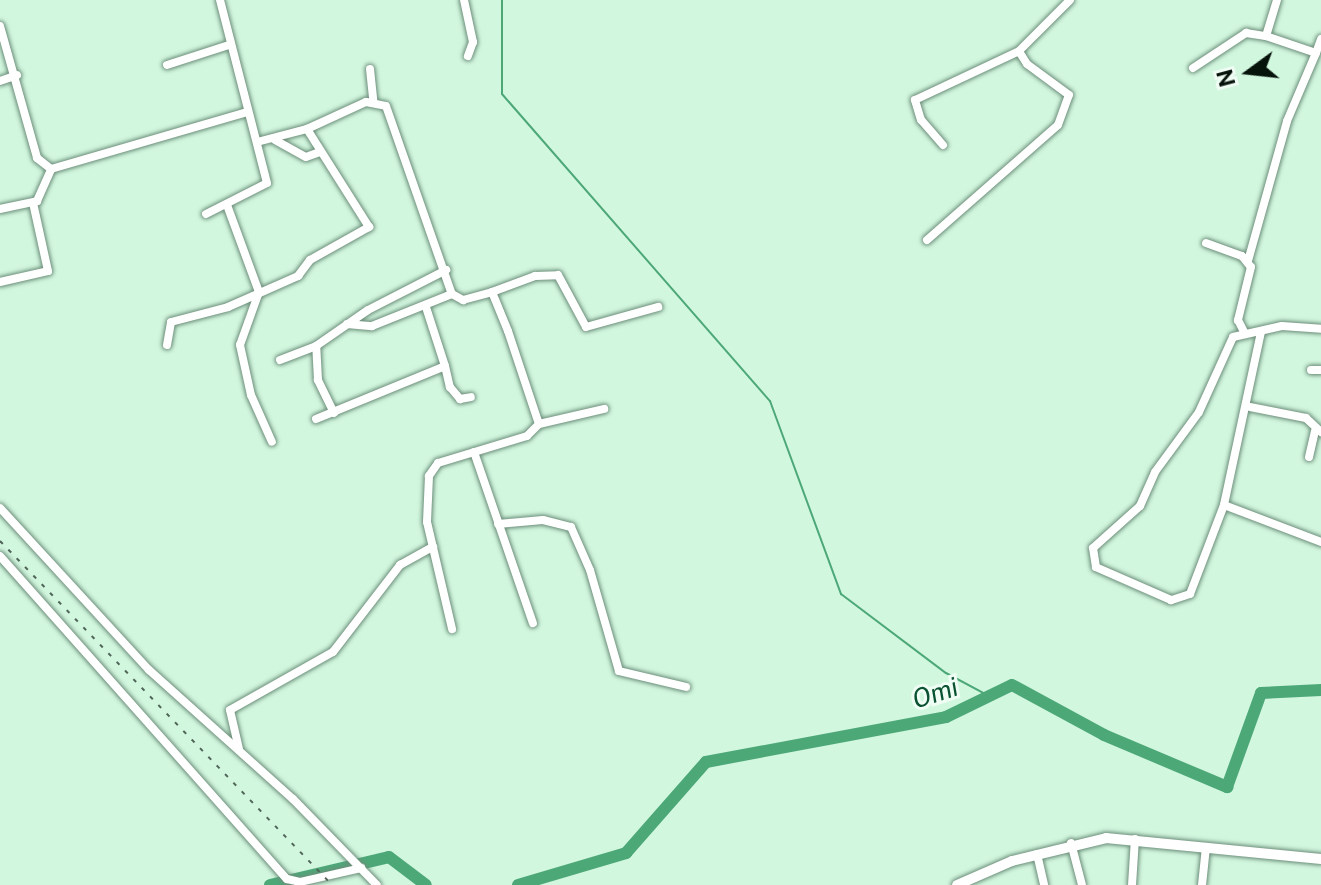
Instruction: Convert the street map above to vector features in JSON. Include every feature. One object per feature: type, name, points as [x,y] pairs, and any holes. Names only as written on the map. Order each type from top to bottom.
[{"type":"main road","points":[[957,885],[1071,843],[1135,839],[1321,859]]},
{"type":"street","points":[[206,214],[267,183],[229,45],[220,0]]},
{"type":"street","points":[[464,0],[473,42],[468,56]]},
{"type":"street","points":[[943,145],[921,120],[915,100],[1019,51],[1070,0]]},
{"type":"street","points":[[1266,36],[1277,0]]},
{"type":"street","points":[[0,26],[17,75],[37,158],[51,169]]},
{"type":"street","points":[[1193,68],[1246,33],[1266,36],[1316,53]]},
{"type":"street","points":[[1244,332],[1238,320],[1252,278],[1248,261],[1287,121],[1320,37]]},
{"type":"street","points":[[167,65],[229,45]]},
{"type":"street","points":[[927,240],[1058,125],[1069,95],[1027,64],[1019,51]]},
{"type":"street","points":[[370,69],[373,100],[392,115],[452,294],[463,300],[535,276],[558,275],[586,327],[658,307]]},
{"type":"street","points":[[0,81],[17,75]]},
{"type":"street","points":[[257,142],[275,140],[307,129],[373,100]]},
{"type":"street","points":[[0,282],[48,271],[33,203],[51,169],[247,112]]},
{"type":"street","points":[[167,345],[175,320],[298,276],[310,260],[369,227],[307,129]]},
{"type":"street","points":[[275,140],[306,157],[320,152]]},
{"type":"street","points":[[0,209],[33,203]]},
{"type":"street","points":[[227,205],[259,292],[240,345],[251,395],[272,442]]},
{"type":"street","points":[[1206,243],[1248,261]]},
{"type":"street","points":[[280,360],[316,346],[347,324],[446,270]]},
{"type":"street","points":[[492,292],[539,424]]},
{"type":"street","points":[[347,324],[372,326],[426,307],[452,294]]},
{"type":"street","points":[[426,307],[445,366],[460,399],[471,397]]},
{"type":"street","points":[[1261,332],[1250,407],[1224,505],[1190,594],[1171,600],[1093,561],[1100,538],[1140,506],[1155,472],[1199,412],[1228,343],[1244,332],[1321,329]]},
{"type":"street","points":[[316,346],[316,371],[334,413]]},
{"type":"street","points":[[316,419],[445,366]]},
{"type":"street","points":[[1311,370],[1321,370]]},
{"type":"street","points":[[1250,407],[1306,418],[1318,431],[1309,457]]},
{"type":"street","points":[[452,629],[427,522],[432,469],[527,436],[539,424],[604,409]]},
{"type":"street","points":[[474,452],[533,623]]},
{"type":"street","points":[[1224,505],[1321,542]]},
{"type":"street","points":[[0,508],[149,670],[240,752],[377,885]]},
{"type":"street","points":[[498,524],[543,520],[571,527],[590,570],[619,671],[686,687]]},
{"type":"street","points":[[240,752],[230,710],[333,652],[400,565],[433,547]]},
{"type":"street","points":[[0,556],[287,879],[300,882],[361,868]]},
{"type":"street","points":[[1132,885],[1135,839]]},
{"type":"street","points":[[1071,843],[1082,885]]},
{"type":"street","points":[[1202,885],[1206,849]]},
{"type":"street","points":[[1037,854],[1044,885]]},
{"type":"waterway","points":[[502,0],[502,94],[770,401],[841,594],[946,673],[989,696]]},
{"type":"waterway","name":"Omi","points":[[518,885],[626,853],[706,762],[946,717],[1012,685],[1104,735],[1227,787],[1261,693],[1321,690]]},
{"type":"waterway","name":"Omi","points":[[270,885],[389,857],[426,885]]},
{"type":"railway","points":[[0,541],[332,885]]}]
